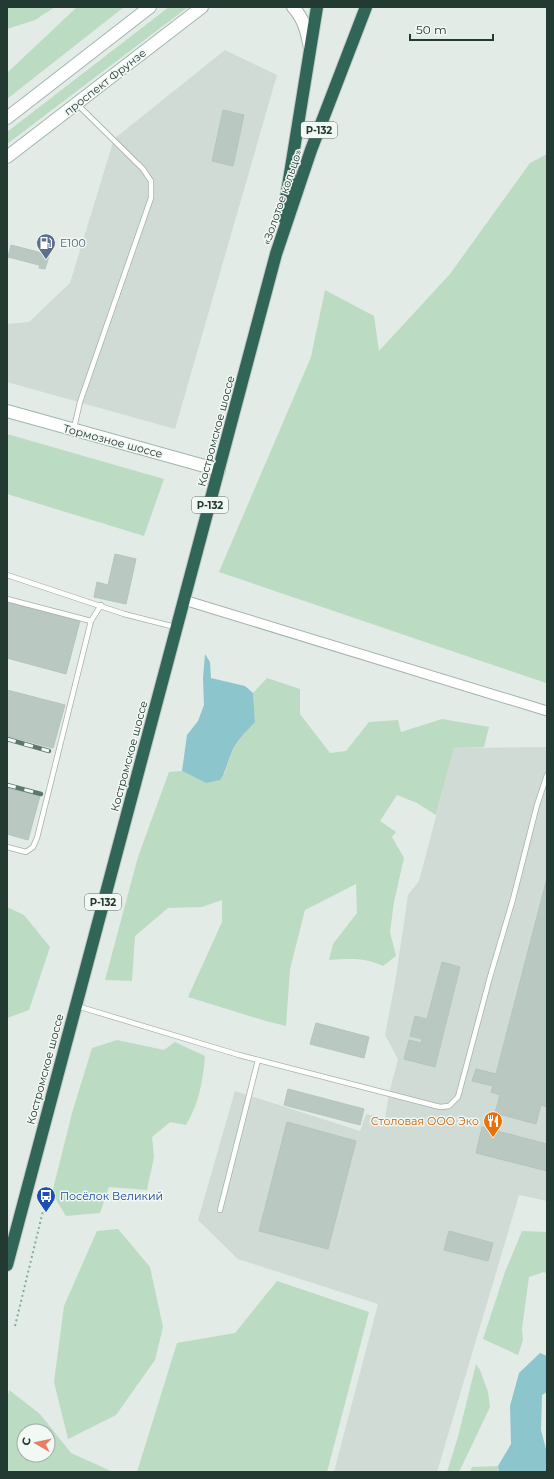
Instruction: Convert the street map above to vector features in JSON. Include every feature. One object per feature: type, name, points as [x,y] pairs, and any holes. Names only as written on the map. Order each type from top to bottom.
[{"type":"highway","name":"«Золотое кольцо»","points":[[276,254],[311,51],[317,7]]},
{"type":"highway","name":"«Золотое кольцо»","points":[[276,254],[311,150],[366,7]]},
{"type":"highway","name":"Костромское шоссе","points":[[7,1265],[276,254]]},
{"type":"main road","points":[[7,118],[150,7]]},
{"type":"main road","name":"проспект Фрунзе","points":[[7,157],[202,7]]},
{"type":"main road","points":[[294,7],[305,24],[311,51]]},
{"type":"main road","name":"Тормозное шоссе","points":[[7,411],[219,470]]},
{"type":"street","points":[[184,600],[547,711]]},
{"type":"lane","points":[[73,430],[80,402],[151,198],[151,181],[143,169],[77,104]]},
{"type":"lane","points":[[7,575],[101,605],[124,614],[177,627]]},
{"type":"lane","points":[[7,599],[91,621]]},
{"type":"lane","points":[[7,847],[26,852],[33,847],[37,838],[91,621],[101,605]]},
{"type":"lane","points":[[75,1006],[258,1060],[440,1107],[449,1106],[458,1097],[490,977],[513,899],[537,805],[547,775]]},
{"type":"lane","points":[[220,1210],[258,1060]]},
{"type":"path","points":[[15,1326],[43,1211]]},
{"type":"shaded area","points":[[225,50],[277,75],[175,429],[7,382],[7,324],[29,322],[70,283],[114,139]]},
{"type":"shaded area","points":[[547,747],[547,1201],[519,1195],[437,1472],[334,1472],[378,1304],[238,1259],[198,1220],[235,1091],[360,1131],[366,1114],[385,1118],[389,1094],[398,1059],[385,1035],[395,983],[408,895],[419,881],[454,748]]},
{"type":"green space","points":[[7,7],[55,7],[35,20],[7,29]]},
{"type":"green space","points":[[77,7],[124,7],[7,99],[7,73]]},
{"type":"green space","points":[[169,7],[188,7],[7,144],[7,132]]},
{"type":"green space","points":[[547,154],[546,683],[219,572],[311,357],[325,290],[374,316],[379,351],[450,274],[530,163]]},
{"type":"green space","points":[[7,434],[164,479],[144,536],[7,494]]},
{"type":"green space","points":[[267,678],[300,689],[300,714],[330,753],[346,751],[369,722],[398,720],[401,732],[442,719],[489,727],[484,747],[454,748],[436,815],[417,803],[397,795],[380,821],[396,832],[392,837],[404,858],[394,902],[390,932],[396,956],[383,966],[363,960],[329,960],[333,944],[357,913],[356,884],[305,910],[290,969],[286,1026],[188,997],[222,922],[222,900],[202,907],[168,908],[135,936],[132,981],[105,980],[138,857],[169,772],[182,771],[206,783],[225,773],[236,745],[255,722],[253,693]]},
{"type":"green space","points":[[7,907],[24,915],[50,947],[29,1010],[7,1018]]},
{"type":"green space","points":[[117,1040],[164,1050],[175,1042],[205,1056],[202,1083],[194,1109],[186,1125],[170,1122],[152,1137],[154,1157],[147,1190],[109,1187],[100,1213],[66,1216],[52,1193],[72,1113],[92,1048]]},
{"type":"green space","points":[[118,1229],[150,1267],[163,1327],[155,1360],[116,1415],[68,1439],[54,1382],[64,1306],[97,1231]]},
{"type":"green space","points":[[522,1231],[547,1232],[547,1274],[544,1272],[529,1277],[522,1329],[523,1340],[518,1355],[483,1339],[505,1272]]},
{"type":"green space","points":[[277,1281],[369,1312],[327,1472],[137,1472],[177,1343],[235,1333]]},
{"type":"green space","points":[[476,1364],[480,1370],[488,1392],[490,1407],[459,1472],[447,1472],[458,1437]]},
{"type":"green space","points":[[9,1390],[40,1414],[47,1423],[16,1423],[16,1463],[56,1463],[56,1434],[71,1453],[113,1472],[7,1472],[7,1400]]},
{"type":"green space","points":[[498,1466],[499,1472],[470,1472],[472,1467]]},
{"type":"water","points":[[205,654],[210,662],[211,678],[245,686],[253,693],[255,722],[236,745],[220,780],[206,783],[182,771],[187,735],[198,721],[204,705],[203,678]]},
{"type":"water","points":[[540,1353],[547,1356],[547,1392],[542,1395],[541,1430],[547,1453],[547,1472],[499,1472],[498,1466],[511,1444],[510,1406],[519,1373]]},
{"type":"building","points":[[223,110],[244,115],[233,166],[212,161]]},
{"type":"building","points":[[11,245],[46,254],[43,266],[8,257]]},
{"type":"building","points":[[43,251],[50,253],[45,269],[39,268]]},
{"type":"building","points":[[115,554],[136,559],[126,604],[94,597],[97,582],[108,585]]},
{"type":"building","points":[[7,602],[80,621],[66,674],[7,658]]},
{"type":"building","points":[[7,690],[65,705],[53,748],[7,736]]},
{"type":"building","points":[[7,788],[40,796],[28,840],[7,834]]},
{"type":"building","points":[[547,878],[547,1107],[541,1105],[536,1124],[495,1113],[500,1095],[491,1092],[493,1086],[472,1081],[476,1069],[496,1074]]},
{"type":"building","points":[[442,962],[460,967],[435,1067],[404,1059],[409,1040],[421,1043],[422,1039],[410,1036],[415,1016],[427,1019]]},
{"type":"building","points":[[316,1023],[369,1037],[364,1058],[310,1044]]},
{"type":"building","points":[[288,1089],[364,1109],[360,1125],[284,1105]]},
{"type":"building","points":[[287,1122],[356,1141],[328,1249],[259,1231]]},
{"type":"building","points":[[482,1127],[547,1144],[547,1171],[476,1153]]},
{"type":"building","points":[[449,1231],[493,1243],[488,1261],[444,1250]]},
{"type":"railway","points":[[7,739],[49,751]]},
{"type":"railway","points":[[7,785],[41,794]]},
{"type":"place","name":"E100","points":[[46,260]]},
{"type":"place","name":"Столовая ООО Эко","points":[[493,1138]]},
{"type":"place","name":"Посёлок Великий","points":[[46,1213]]}]
